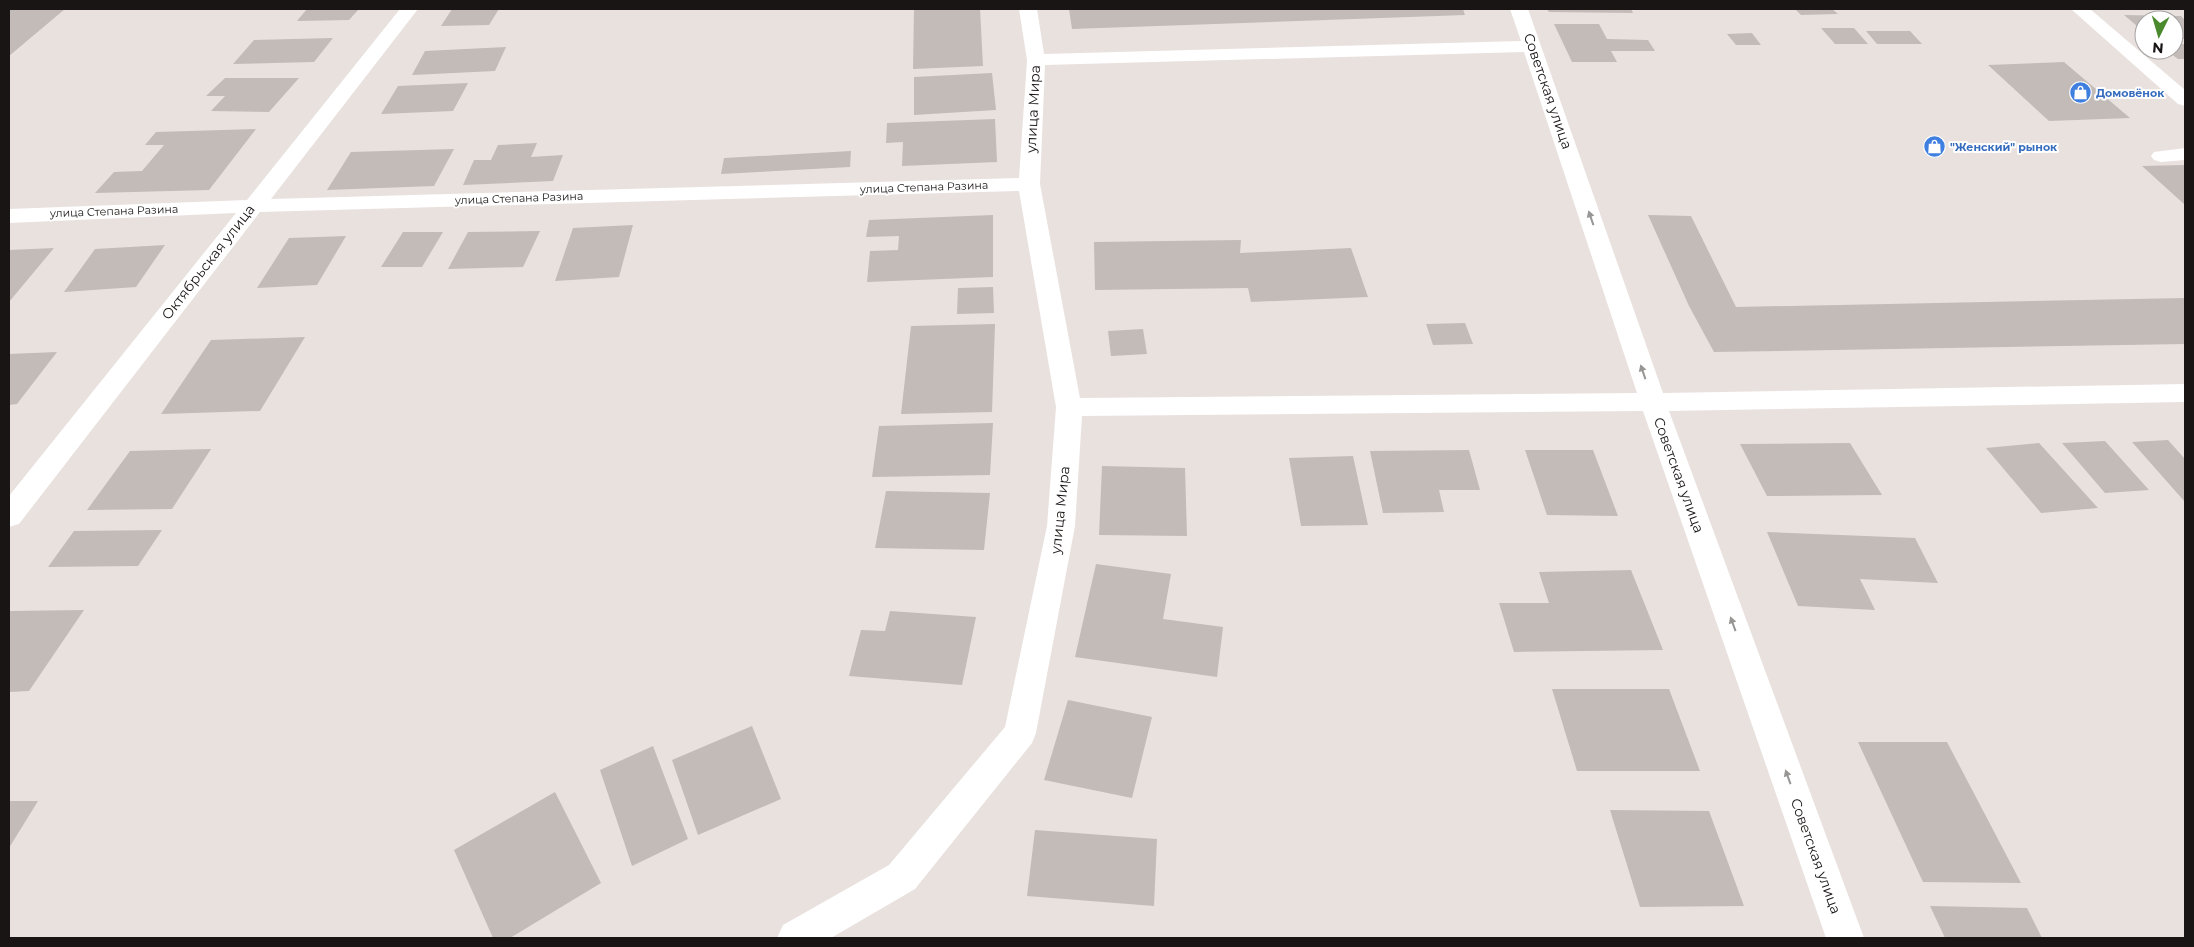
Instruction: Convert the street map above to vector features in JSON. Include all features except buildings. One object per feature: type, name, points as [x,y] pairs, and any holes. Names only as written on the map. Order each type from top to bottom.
[{"type":"street","name":"Октябрьская улица","points":[[9,516],[408,9]]},
{"type":"street","name":"улица Мира","points":[[796,938],[902,877],[1020,733],[1061,526],[1069,407],[1029,184],[1036,60],[1028,9]]},
{"type":"street","name":"Советская улица","points":[[1519,9],[1653,402],[1845,938]]},
{"type":"street","points":[[2080,9],[2185,100]]},
{"type":"street","points":[[1036,60],[1533,46]]},
{"type":"street","points":[[2161,156],[2185,154]]},
{"type":"street","name":"улица Степана Разина","points":[[9,216],[252,206],[1029,184]]},
{"type":"street","points":[[1069,407],[1653,402],[2185,393]]},
{"type":"place","name":"Домовёнок","points":[[2080,93]]},
{"type":"place","name":"\"Женский\" рынок","points":[[1934,147]]}]
